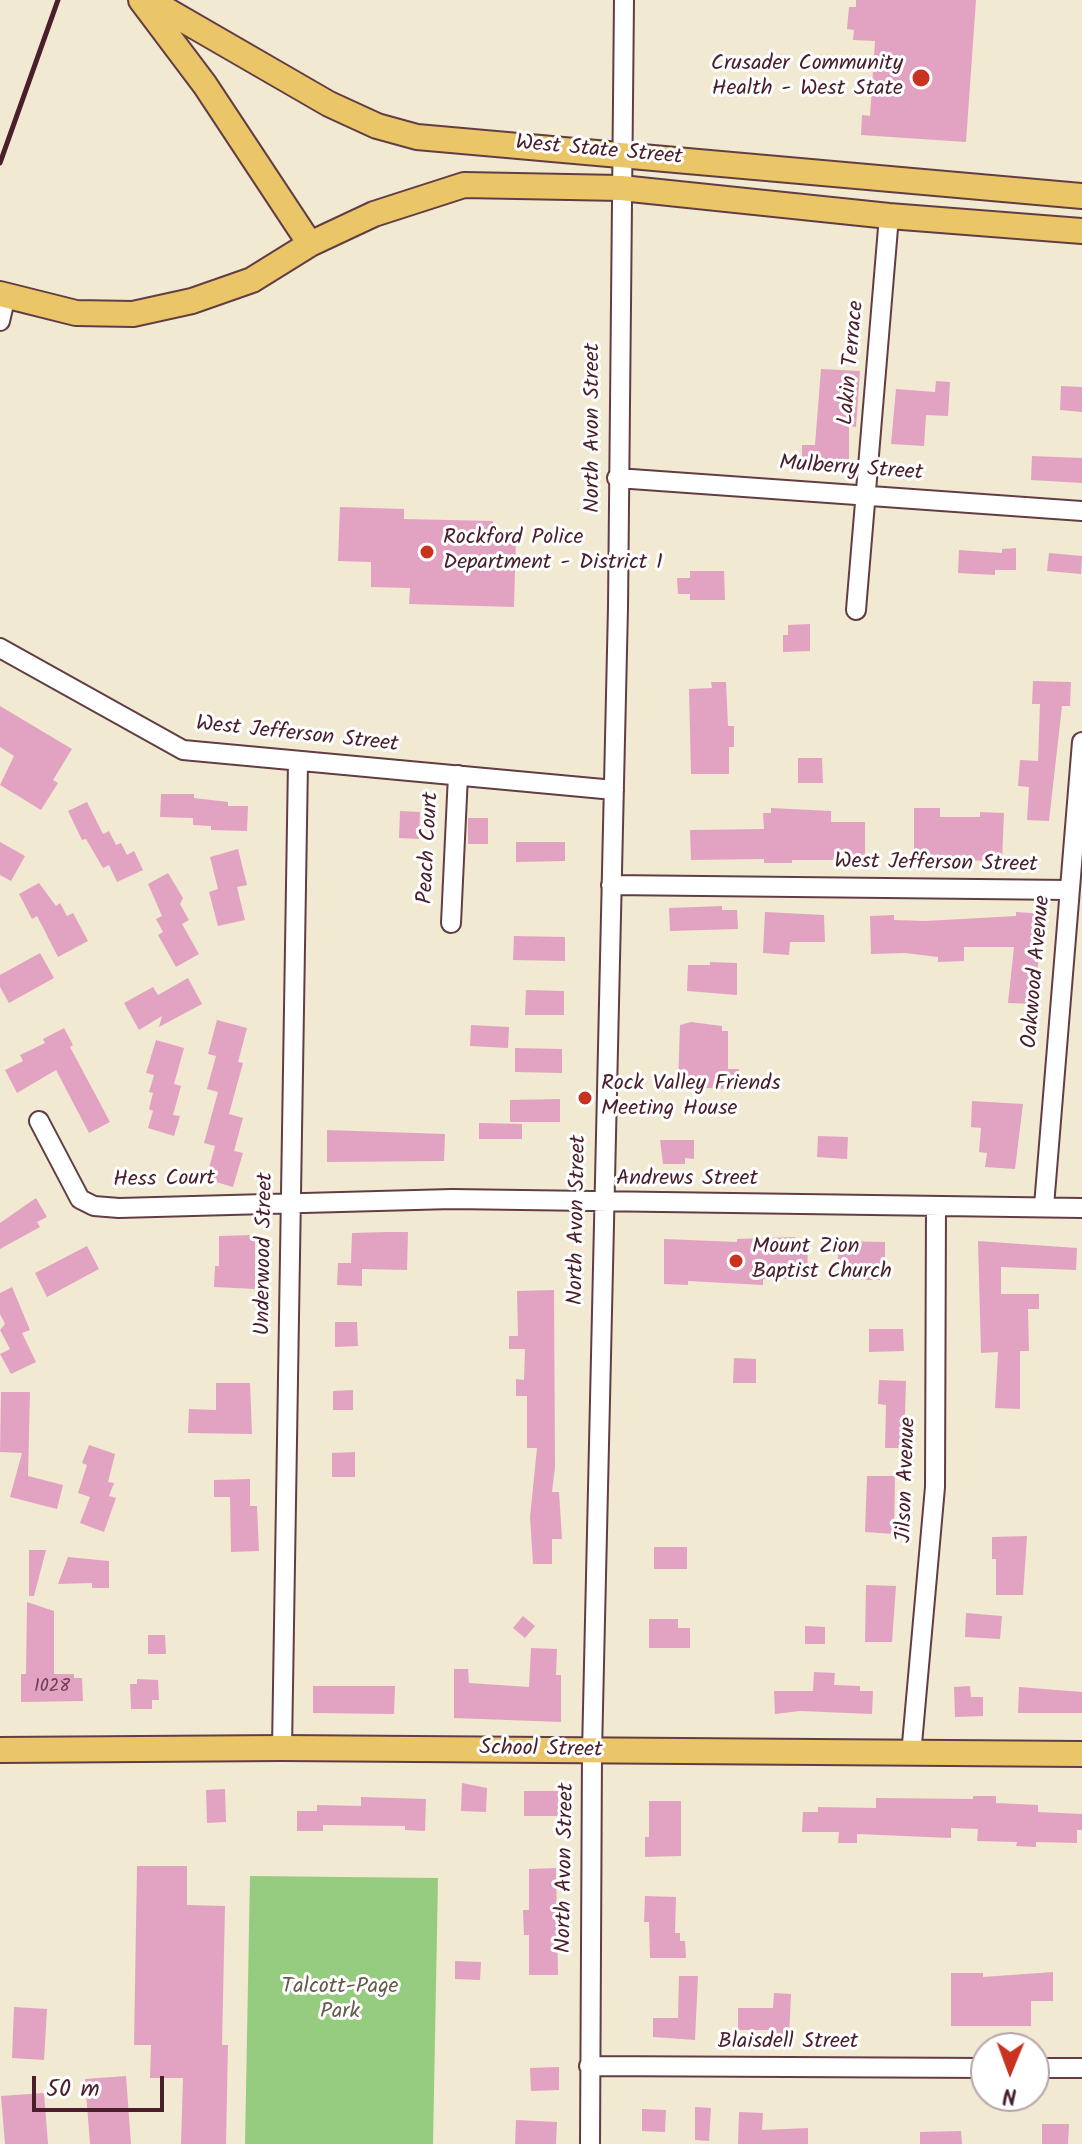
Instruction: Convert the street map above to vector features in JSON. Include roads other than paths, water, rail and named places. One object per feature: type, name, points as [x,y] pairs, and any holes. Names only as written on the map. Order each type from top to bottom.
[{"type":"main road","points":[[141,0],[205,85],[310,244]]},
{"type":"main road","name":"West State Street","points":[[149,0],[329,104],[377,126],[417,137],[1082,196]]},
{"type":"main road","name":"West State Street","points":[[3,295],[76,313],[133,314],[192,301],[252,280],[310,244],[374,214],[464,185],[621,188],[889,216],[1082,231]]},
{"type":"main road","name":"School Street","points":[[0,1750],[282,1748],[1082,1754]]},
{"type":"street","name":"North Avon Street","points":[[590,2144],[592,1752],[614,790],[624,0]]},
{"type":"street","name":"Lakin Terrace","points":[[856,610],[889,216]]},
{"type":"street","points":[[0,321],[3,295]]},
{"type":"street","name":"Mulberry Street","points":[[617,478],[1082,511]]},
{"type":"street","name":"West Jefferson Street","points":[[0,648],[183,750],[614,790]]},
{"type":"street","name":"Oakwood Avenue","points":[[1044,1206],[1082,742]]},
{"type":"street","name":"Underwood Street","points":[[282,1748],[298,762]]},
{"type":"street","name":"Peach Court","points":[[451,923],[458,775]]},
{"type":"street","name":"West Jefferson Street","points":[[611,885],[1069,890]]},
{"type":"street","name":"Hess Court","points":[[39,1121],[80,1199],[94,1206],[119,1208],[291,1202]]},
{"type":"street","name":"Andrews Street","points":[[291,1202],[452,1199],[1082,1208]]},
{"type":"street","name":"Jilson Avenue","points":[[911,1755],[935,1487],[936,1206]]},
{"type":"street","name":"Blaisdell Street","points":[[589,2066],[970,2068]]},
{"type":"street","points":[[1050,2068],[1082,2068]]},
{"type":"railway","points":[[0,163],[58,0]]},
{"type":"place","name":"Crusader Community Health - West State","points":[[921,78]]},
{"type":"place","name":"Rockford Police Department - District 1","points":[[427,552]]},
{"type":"place","name":"Rock Valley Friends Meeting House","points":[[585,1098]]},
{"type":"place","name":"Mount Zion Baptist Church","points":[[736,1261]]},
{"type":"park label","name":"Talcott-Page Park","points":[[340,2000]]}]
